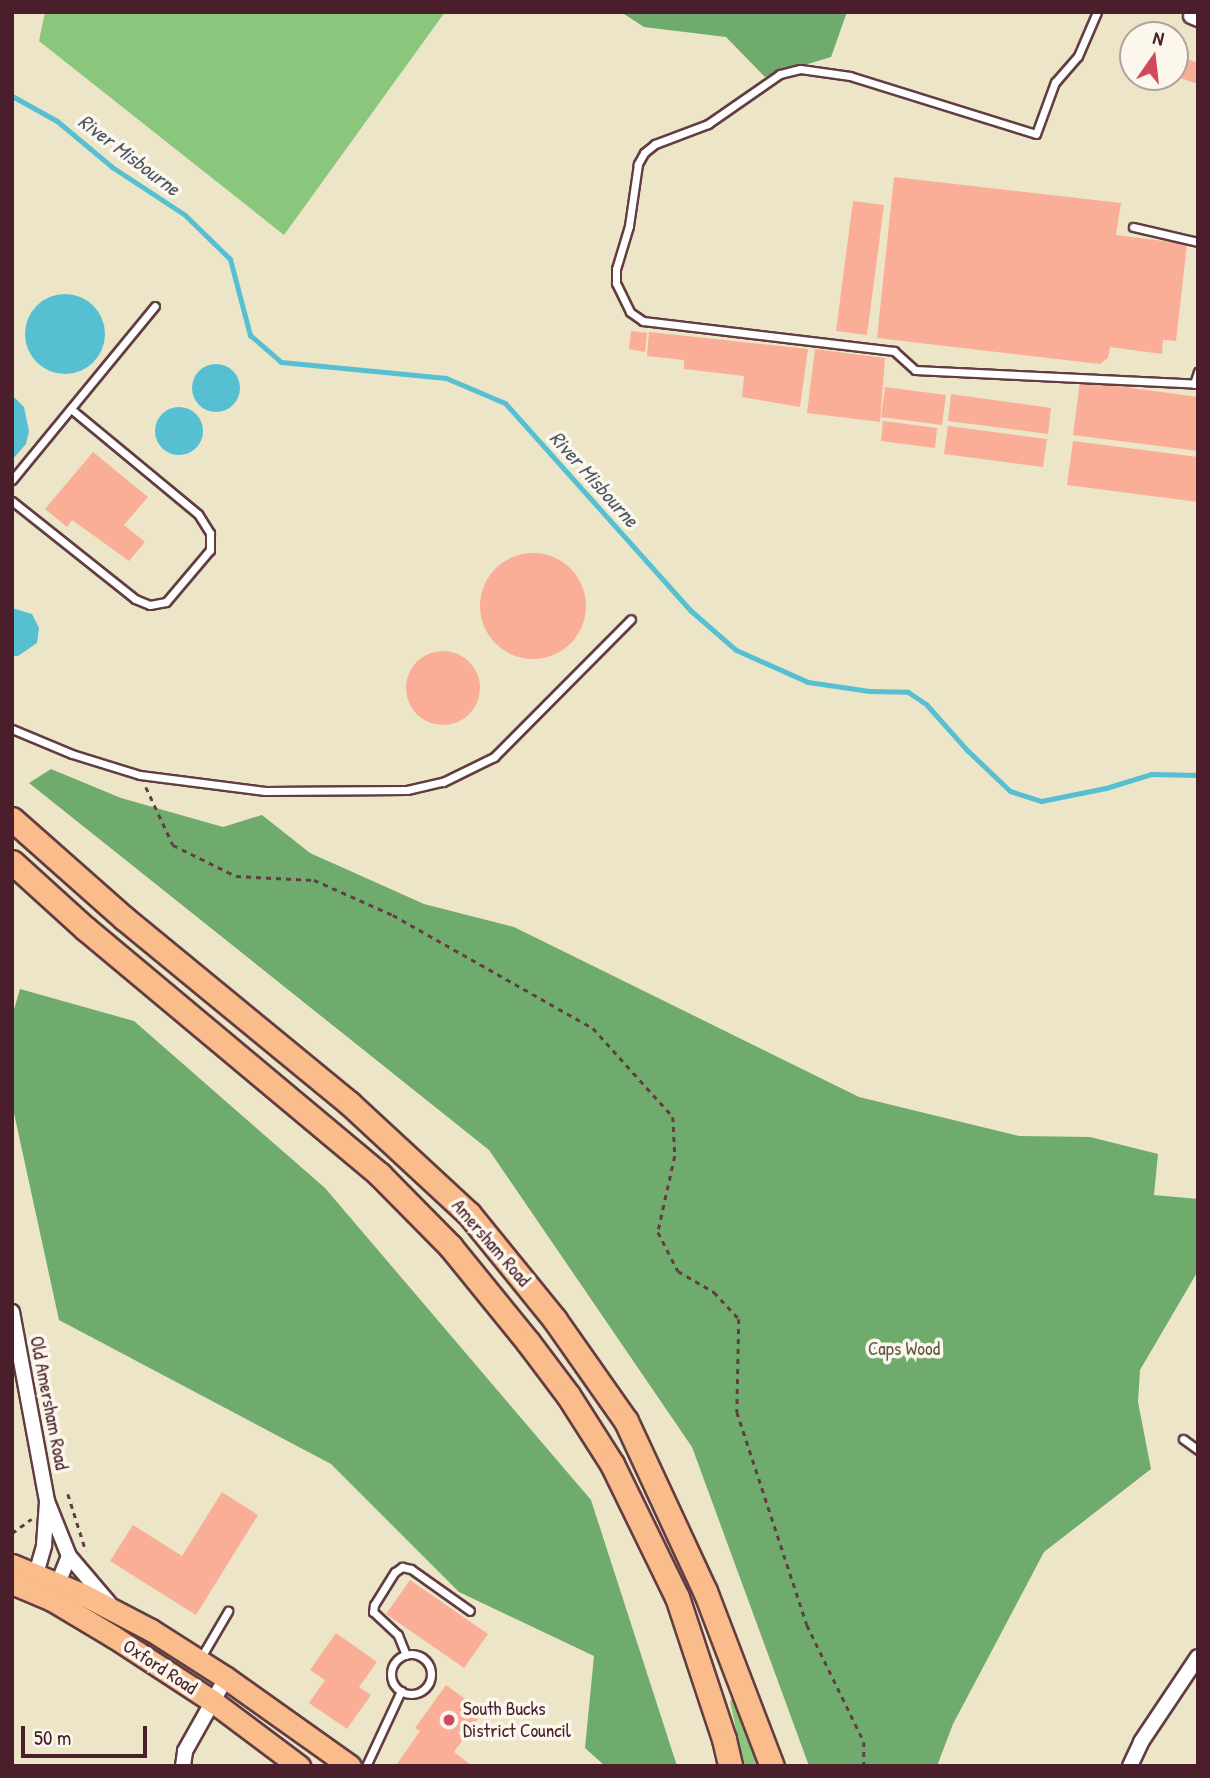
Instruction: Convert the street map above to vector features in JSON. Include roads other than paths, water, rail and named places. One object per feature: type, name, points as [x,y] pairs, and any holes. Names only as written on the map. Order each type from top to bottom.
[{"type":"highway","name":"Amersham Road","points":[[12,819],[125,919],[379,1131],[469,1214],[555,1320],[626,1421],[705,1591],[772,1766]]},
{"type":"highway","points":[[12,862],[86,929],[380,1174],[450,1246],[528,1342],[568,1395],[612,1464],[671,1585],[724,1738],[730,1766]]},
{"type":"main road","name":"Oxford Road","points":[[12,1565],[26,1583],[55,1592],[212,1701],[299,1766]]},
{"type":"main road","points":[[55,1592],[118,1613],[199,1660],[350,1766]]},
{"type":"street","name":"Old Amersham Road","points":[[12,1312],[47,1501],[69,1556],[118,1613]]},
{"type":"street","name":"Old Amersham Road","points":[[26,1583],[44,1545],[47,1501]]},
{"type":"street","points":[[55,1592],[69,1556]]},
{"type":"street","points":[[1130,1766],[1141,1742],[1198,1657]]},
{"type":"street","points":[[183,1766],[185,1751],[226,1678]]},
{"type":"lane","points":[[1097,12],[1078,56],[1055,82],[1036,134],[850,76],[800,69],[780,74],[708,124],[655,144],[644,153],[638,164],[629,226],[616,268],[616,283],[630,312],[643,321],[894,351],[915,370],[1196,384],[1198,372]]},
{"type":"lane","points":[[1133,227],[1198,242]]},
{"type":"lane","points":[[12,480],[155,306]]},
{"type":"lane","points":[[12,501],[135,599],[150,605],[166,603],[210,550],[211,533],[198,514],[71,409]]},
{"type":"lane","points":[[12,729],[72,754],[141,775],[265,791],[407,790],[443,782],[494,757],[631,619]]},
{"type":"lane","points":[[1183,1439],[1198,1450]]},
{"type":"lane","points":[[406,1655],[398,1635],[373,1612],[374,1605],[395,1572],[402,1567],[411,1569],[470,1611]]},
{"type":"lane","points":[[199,1660],[228,1611]]},
{"type":"lane","points":[[406,1655],[424,1660],[430,1678],[418,1693],[401,1691],[394,1686],[391,1674],[395,1662],[406,1655]]},
{"type":"lane","points":[[366,1766],[401,1691]]},
{"type":"water","points":[[65,294],[80,297],[93,306],[102,319],[105,334],[102,349],[93,362],[80,371],[65,374],[50,371],[37,362],[28,349],[25,334],[28,319],[37,306],[50,297]]},
{"type":"water","points":[[216,364],[233,371],[240,388],[233,405],[216,412],[199,405],[192,388],[199,371]]},
{"type":"water","points":[[12,395],[24,407],[29,431],[26,444],[12,460]]},
{"type":"water","points":[[179,407],[196,414],[203,431],[196,448],[179,455],[162,448],[155,431],[162,414]]},
{"type":"water","points":[[12,608],[32,614],[39,628],[37,643],[18,656],[12,656]]},
{"type":"waterway","name":"River Misbourne","points":[[12,96],[57,121],[112,167],[185,215],[230,259],[250,335],[281,362],[446,378],[505,403],[690,610],[736,650],[808,682],[869,691],[908,692],[926,704],[967,750],[1010,791],[1041,801],[1106,788],[1151,774],[1198,775]]},
{"type":"place","name":"South Bucks District Council","points":[[449,1720]]},
{"type":"park label","name":"Caps Wood","points":[[904,1349]]}]
